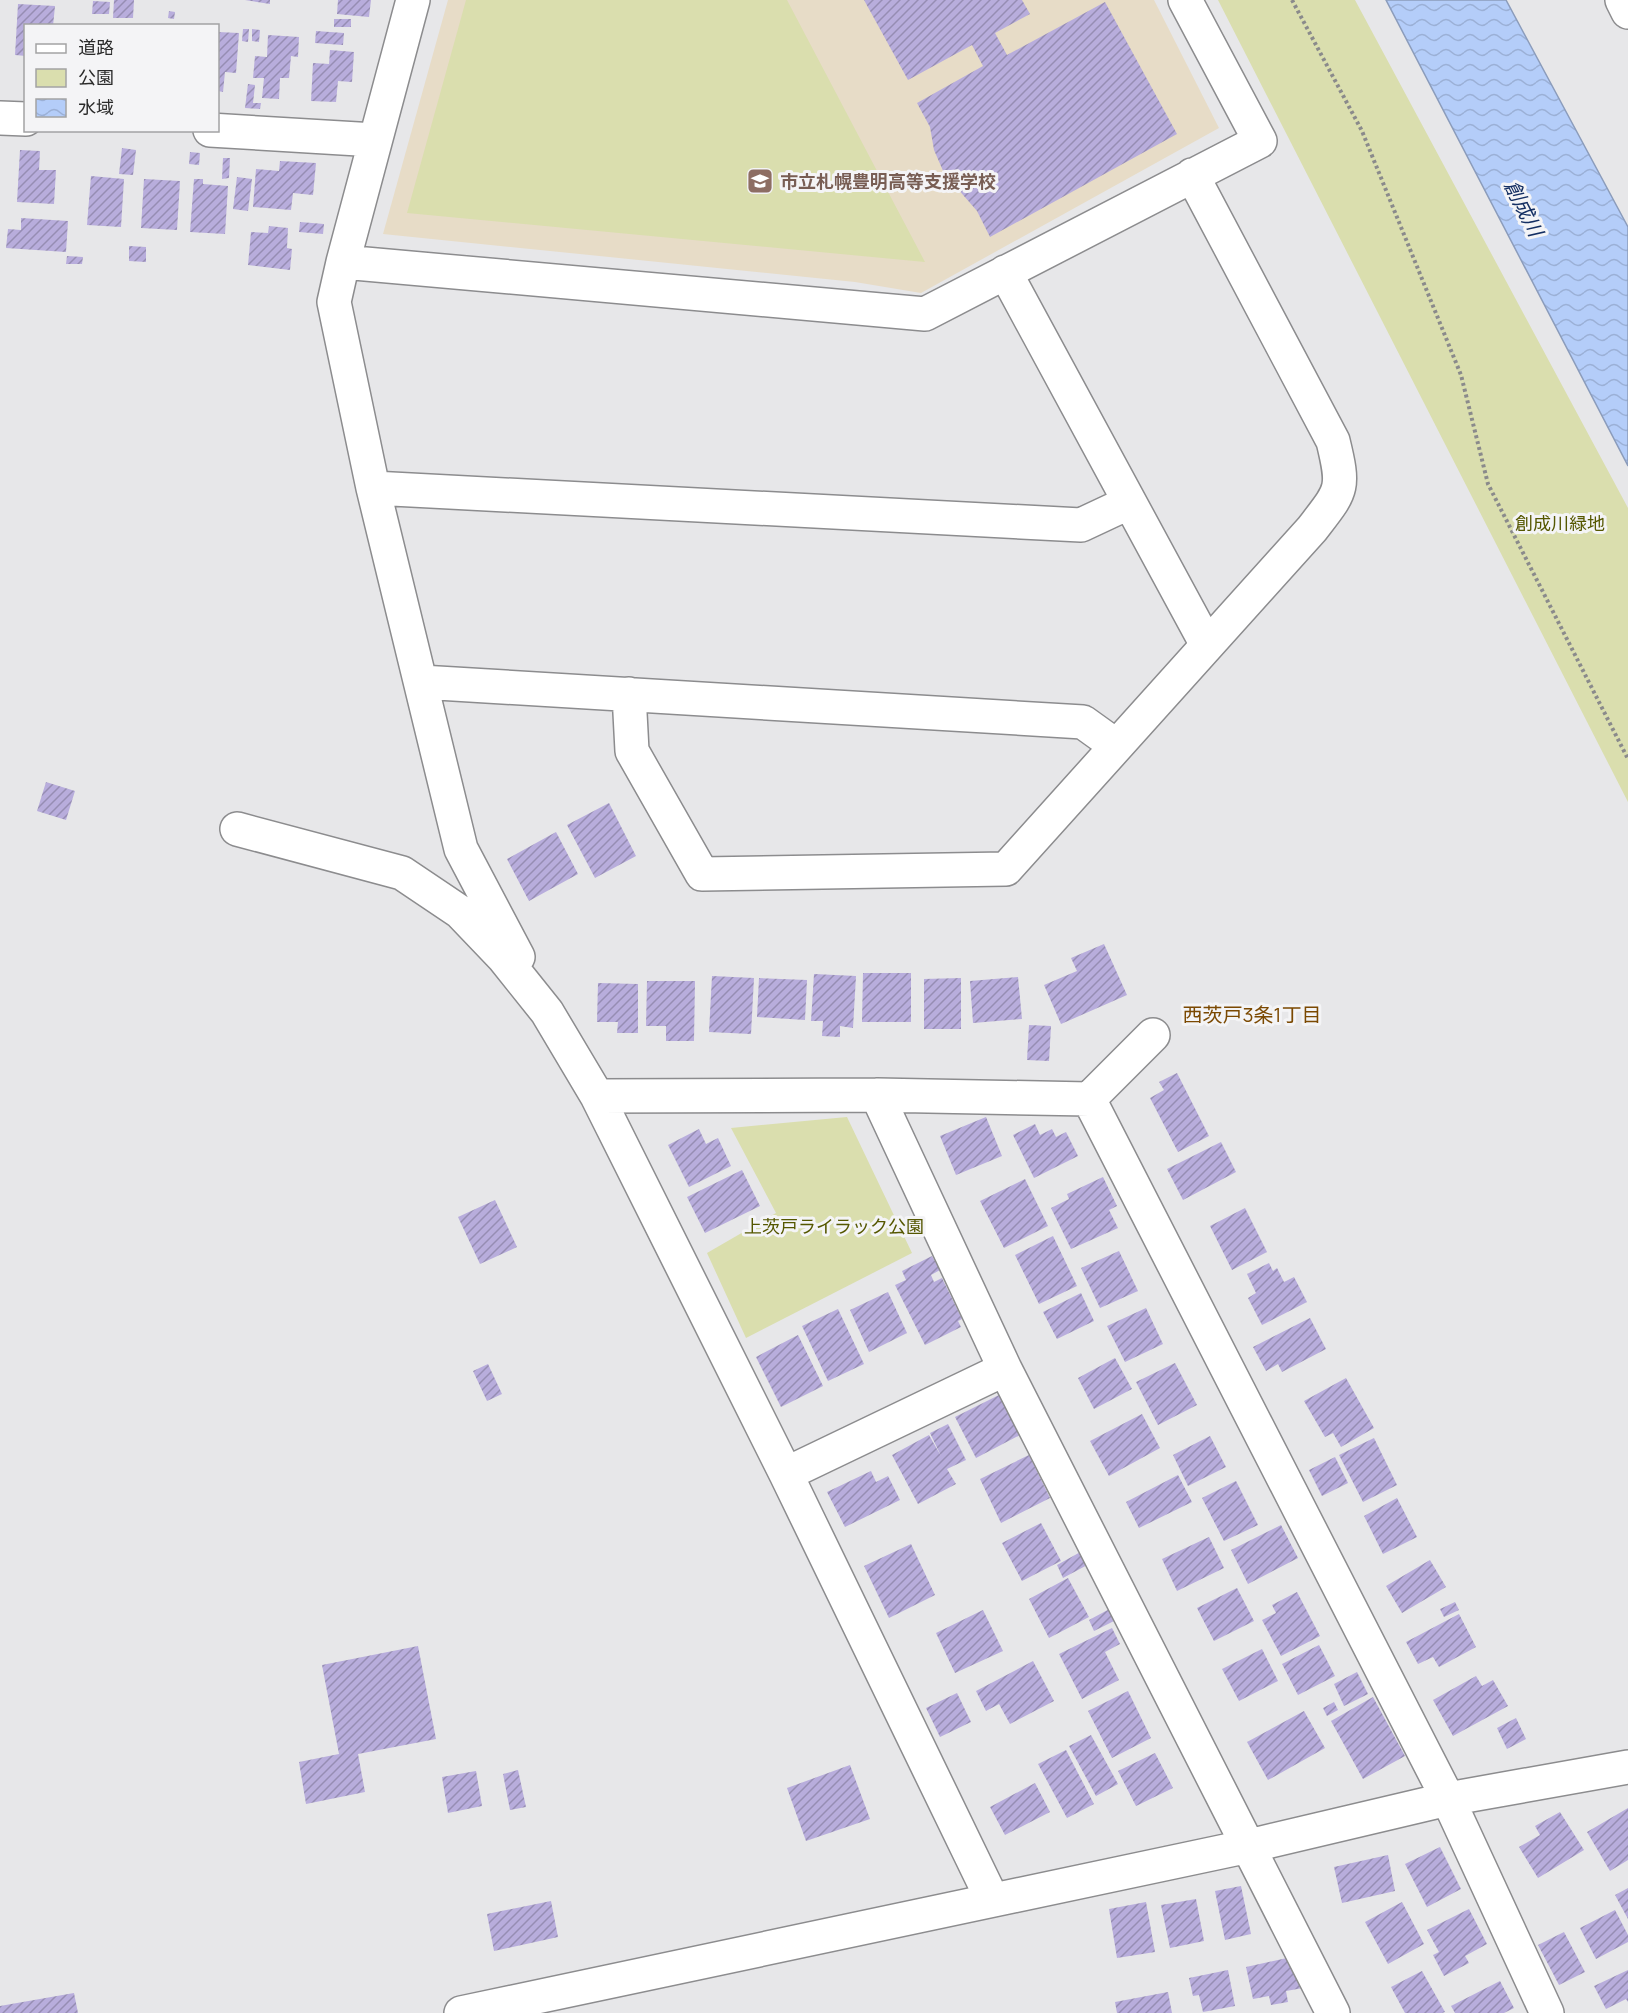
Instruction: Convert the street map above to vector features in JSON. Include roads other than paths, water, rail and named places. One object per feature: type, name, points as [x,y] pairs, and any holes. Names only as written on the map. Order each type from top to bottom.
[{"type":"main road","points":[[413,0],[334,302],[373,488],[461,849],[547,1012],[597,1096],[786,1474],[992,1899]]},
{"type":"main road","points":[[343,262],[925,314],[1260,141],[1185,0]]},
{"type":"main road","points":[[1622,0],[1628,12]]},
{"type":"main road","points":[[0,118],[24,119]]},
{"type":"main road","points":[[219,131],[375,140]]},
{"type":"main road","points":[[629,694],[632,751],[702,874],[1006,869],[1115,745],[1312,529],[1336,497],[1342,476],[1333,441],[1191,175]]},
{"type":"main road","points":[[1005,272],[1128,503],[1207,645]]},
{"type":"main road","points":[[373,488],[1081,525],[1128,503]]},
{"type":"main road","points":[[421,682],[1083,722],[1115,745]]},
{"type":"main road","points":[[237,829],[402,873],[460,912],[503,957],[547,1012]]},
{"type":"main road","points":[[597,1096],[877,1095],[1089,1099],[1153,1035]]},
{"type":"main road","points":[[877,1095],[1005,1369],[1333,2013]]},
{"type":"main road","points":[[1089,1099],[1448,1799],[1547,2013]]},
{"type":"main road","points":[[786,1474],[1005,1369]]},
{"type":"main road","points":[[461,2013],[1249,1846],[1448,1799],[1628,1767]]},
{"type":"water","name":"創成川","points":[[1386,0],[1506,0],[1628,227],[1628,466]]},
{"type":"place","name":"市立札幌豊明高等支援学校","points":[[760,181]]},
{"type":"district","name":"西茨戸3条1丁目","points":[[1252,1014]]},
{"type":"park label","name":"創成川緑地","points":[[1560,523]]},
{"type":"park label","name":"上茨戸ライラック公園","points":[[834,1226]]}]
